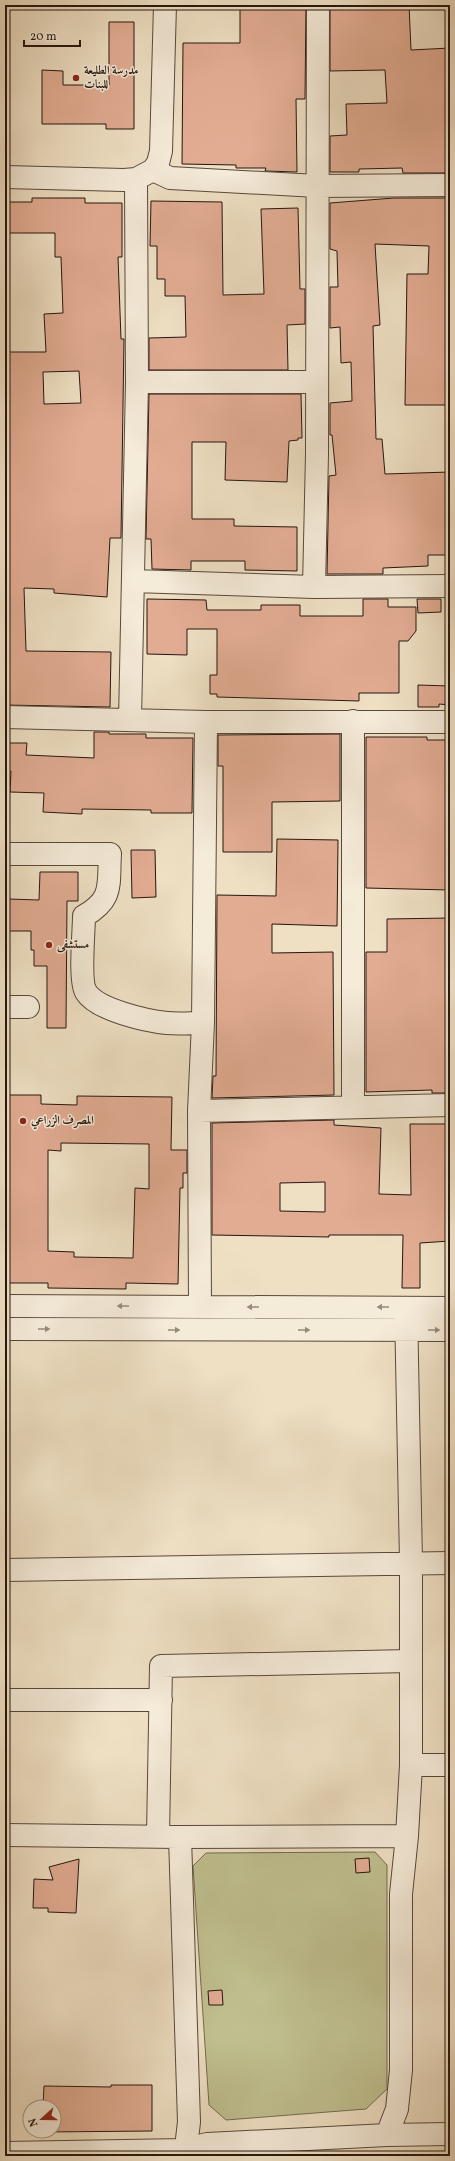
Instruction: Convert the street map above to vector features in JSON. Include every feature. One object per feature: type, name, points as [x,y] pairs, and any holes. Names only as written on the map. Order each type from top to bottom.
[{"type":"street","points":[[130,720],[137,382],[145,175],[158,163],[161,150],[165,5]]},
{"type":"street","points":[[314,587],[317,454],[318,5]]},
{"type":"street","points":[[5,177],[145,175],[170,178],[317,186],[450,185]]},
{"type":"street","points":[[137,382],[317,382]]},
{"type":"street","points":[[134,581],[314,587],[450,586]]},
{"type":"street","points":[[5,717],[206,722],[450,722]]},
{"type":"street","points":[[353,721],[354,1107]]},
{"type":"street","points":[[200,1306],[199,1111],[203,1023],[206,722]]},
{"type":"street","points":[[5,854],[110,854],[107,895],[99,908],[84,916],[83,979],[85,992],[96,1002],[133,1017],[167,1023],[203,1023]]},
{"type":"street","points":[[5,1007],[28,1007]]},
{"type":"street","points":[[199,1111],[450,1105]]},
{"type":"street","points":[[5,1306],[450,1308]]},
{"type":"street","points":[[387,2135],[396,2109],[401,2070],[401,1894],[407,1836],[411,1765],[411,1562],[406,1308]]},
{"type":"street","points":[[5,1329],[450,1330]]},
{"type":"street","points":[[5,1570],[411,1562],[450,1563]]},
{"type":"street","points":[[158,1836],[161,1666],[410,1661]]},
{"type":"street","points":[[5,1700],[161,1700]]},
{"type":"street","points":[[411,1765],[450,1765]]},
{"type":"street","points":[[5,1835],[180,1837],[407,1836]]},
{"type":"street","points":[[180,1837],[188,2122],[185,2153]]},
{"type":"street","points":[[13,2154],[185,2153],[207,2144],[387,2135],[450,2134]]},
{"type":"green space","points":[[375,1852],[387,1865],[387,2089],[366,2109],[226,2120],[209,2105],[193,1866],[206,1853]]},
{"type":"building","points":[[240,5],[306,5],[305,99],[296,99],[297,172],[265,171],[266,168],[236,168],[236,165],[182,164],[183,43],[240,43]]},
{"type":"building","points":[[330,5],[409,5],[411,50],[450,48],[450,173],[403,173],[402,168],[359,169],[359,172],[330,172],[330,136],[347,135],[346,104],[387,103],[385,70],[330,71]]},
{"type":"building","points":[[109,22],[134,22],[134,129],[106,129],[106,124],[42,124],[42,70],[63,71],[63,85],[109,85]]},
{"type":"building","points":[[32,198],[85,198],[85,203],[122,203],[122,257],[118,257],[121,339],[124,339],[121,538],[110,538],[107,597],[54,593],[54,589],[24,588],[26,651],[111,652],[110,707],[5,705],[5,352],[46,352],[44,314],[63,313],[61,257],[55,257],[55,233],[5,233],[5,202],[32,202]],"holes":[[[79,371],[81,403],[44,404],[43,372]]]},
{"type":"building","points":[[394,198],[450,198],[450,405],[405,405],[407,274],[428,274],[429,246],[375,244],[380,325],[373,326],[376,439],[382,439],[385,474],[450,472],[450,555],[428,555],[428,566],[383,568],[383,574],[327,574],[329,476],[336,475],[332,435],[330,435],[330,403],[352,401],[351,362],[341,363],[340,327],[330,328],[330,287],[338,287],[337,251],[330,249],[330,203]]},
{"type":"building","points":[[151,201],[222,202],[223,295],[264,294],[261,209],[298,208],[300,289],[305,289],[305,324],[287,325],[288,370],[149,370],[149,338],[186,337],[185,296],[165,296],[165,279],[157,279],[157,246],[150,246]]},
{"type":"building","points":[[149,394],[301,394],[302,438],[289,441],[287,482],[225,480],[226,442],[192,442],[192,519],[234,519],[234,526],[297,527],[297,571],[245,570],[245,561],[191,561],[191,570],[152,569],[151,539],[146,539]]},
{"type":"building","points":[[147,599],[206,600],[207,610],[261,610],[261,605],[300,605],[300,616],[363,616],[363,599],[388,599],[388,607],[416,607],[416,631],[408,641],[399,641],[399,693],[359,693],[359,701],[217,697],[217,694],[210,694],[210,675],[217,675],[217,629],[187,629],[187,655],[147,654]]},
{"type":"building","points":[[417,599],[441,599],[441,612],[418,613]]},
{"type":"building","points":[[418,685],[450,686],[450,705],[439,704],[439,707],[418,707]]},
{"type":"building","points":[[94,732],[109,732],[109,734],[146,734],[146,738],[193,738],[192,813],[151,813],[151,810],[82,809],[82,814],[43,812],[44,793],[10,792],[11,771],[5,770],[7,743],[27,743],[26,755],[94,758]]},
{"type":"building","points":[[340,734],[340,801],[272,802],[272,852],[223,852],[223,766],[218,766],[218,735]]},
{"type":"building","points":[[366,737],[427,737],[427,740],[450,740],[450,890],[366,888]]},
{"type":"building","points":[[277,839],[338,840],[337,926],[272,924],[272,953],[333,952],[334,1095],[212,1098],[213,1076],[216,1076],[217,895],[276,896]]},
{"type":"building","points":[[131,850],[155,850],[156,897],[132,898]]},
{"type":"building","name":"مستشفى","points":[[40,872],[78,872],[78,901],[67,901],[66,1028],[47,1028],[47,966],[34,966],[34,950],[31,950],[31,931],[7,931],[8,899],[39,900]]},
{"type":"building","points":[[450,918],[450,1093],[432,1093],[432,1090],[366,1092],[366,952],[387,952],[387,919]]},
{"type":"building","points":[[5,1095],[41,1095],[41,1104],[77,1105],[77,1096],[172,1097],[171,1150],[187,1150],[187,1173],[183,1173],[183,1188],[180,1188],[178,1284],[126,1283],[126,1289],[48,1288],[48,1283],[5,1283]],"holes":[[[61,1143],[149,1144],[149,1189],[135,1188],[133,1258],[74,1257],[74,1252],[48,1251],[48,1150],[61,1151]]]},
{"type":"building","points":[[334,1120],[334,1125],[381,1128],[379,1194],[411,1195],[410,1124],[450,1124],[450,1241],[420,1243],[420,1288],[402,1288],[403,1235],[329,1235],[329,1237],[212,1235],[212,1123]],"holes":[[[325,1182],[325,1212],[280,1211],[280,1183]]]},
{"type":"building","points":[[369,1858],[370,1872],[356,1873],[355,1859]]},
{"type":"building","points":[[79,1859],[76,1913],[48,1912],[48,1908],[33,1908],[34,1879],[53,1880],[49,1867]]},
{"type":"building","points":[[222,1990],[223,2005],[209,2005],[208,1991]]},
{"type":"building","points":[[111,2085],[152,2085],[152,2131],[62,2132],[62,2099],[43,2099],[44,2086],[111,2087]]},
{"type":"place","name":"مدرسة الطليعة للبنات","points":[[76,78]]},
{"type":"place","name":"مستشفى","points":[[49,945]]},
{"type":"place","name":"المصرف الزراعي","points":[[23,1121]]}]
